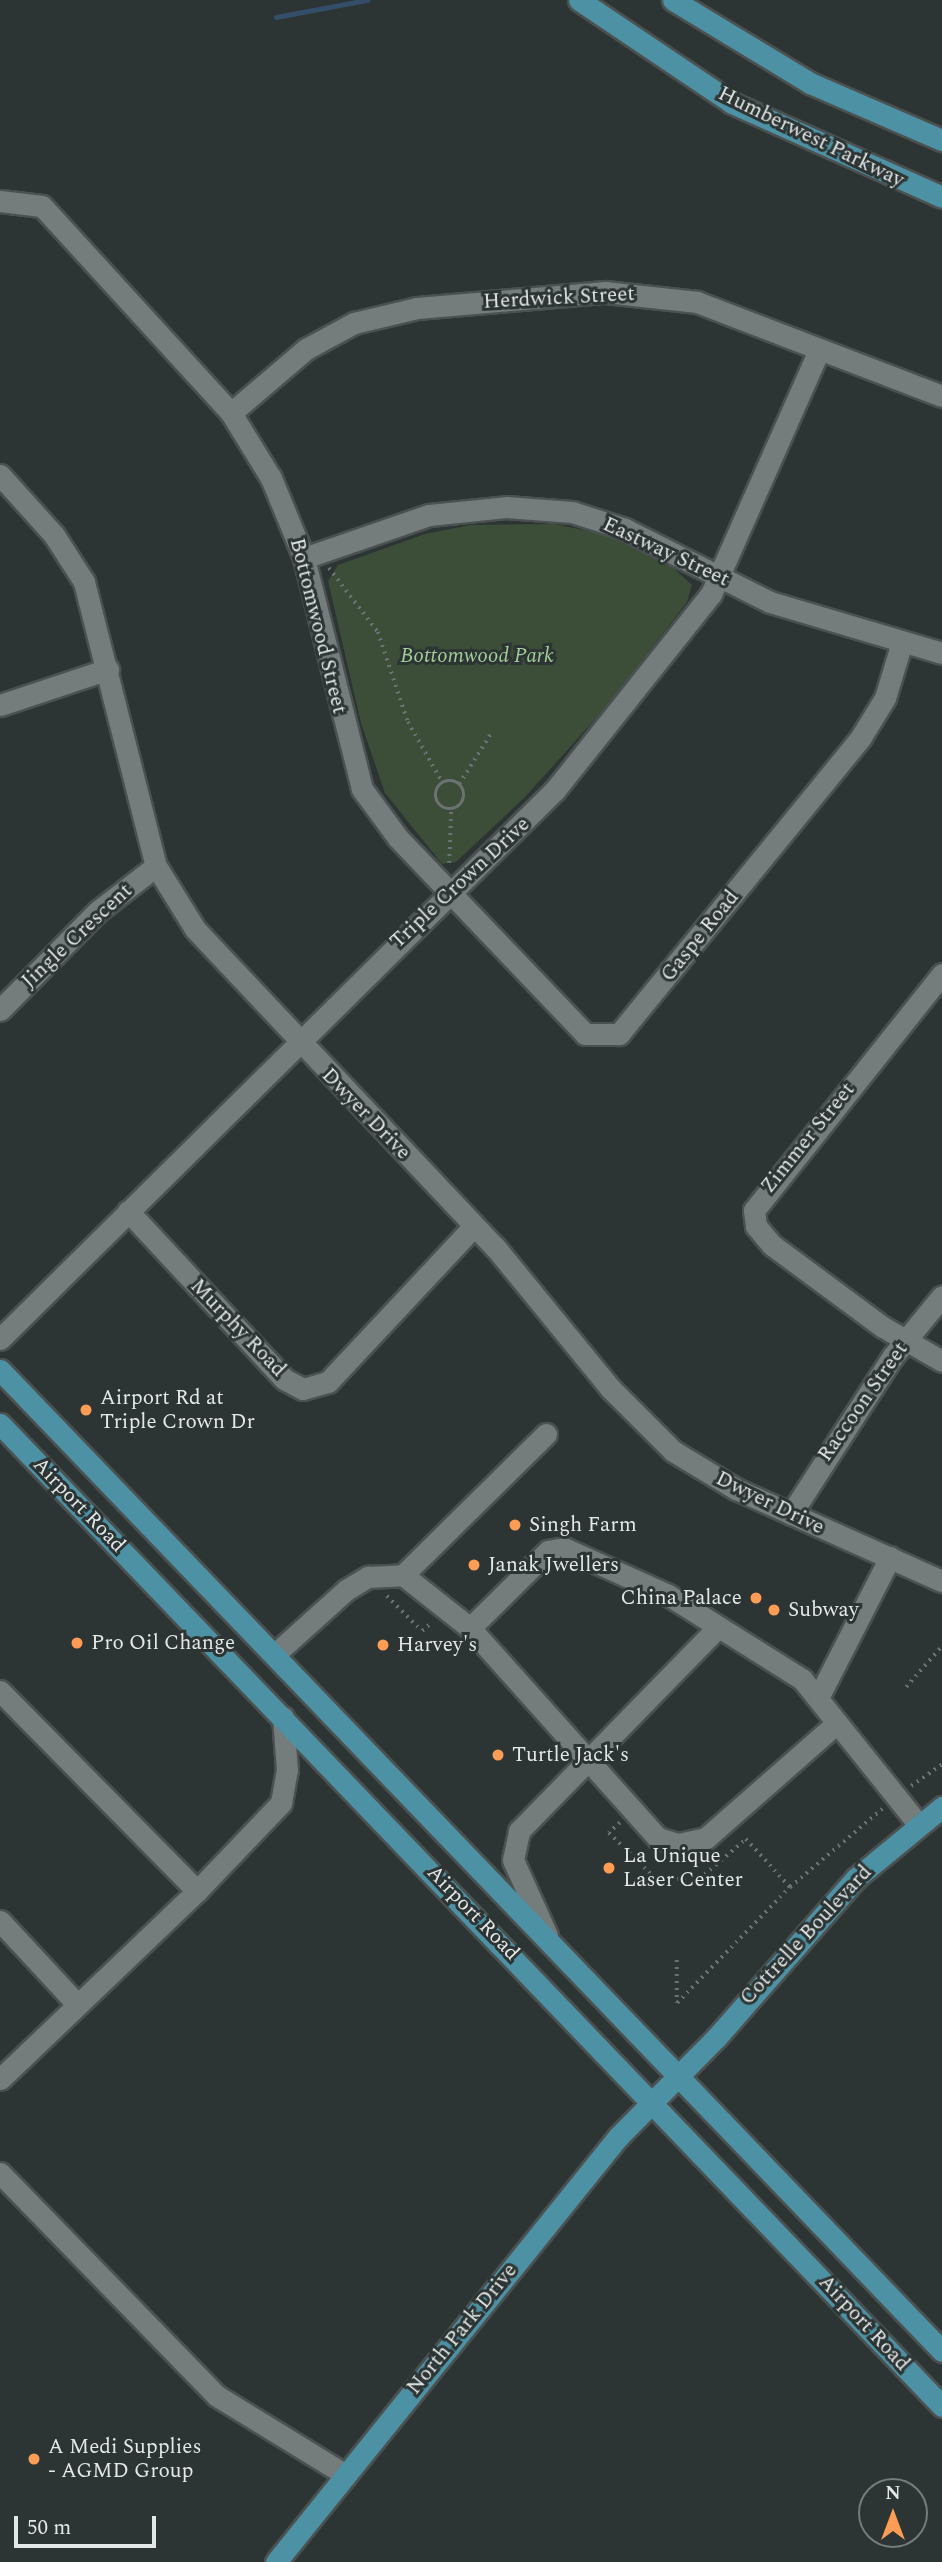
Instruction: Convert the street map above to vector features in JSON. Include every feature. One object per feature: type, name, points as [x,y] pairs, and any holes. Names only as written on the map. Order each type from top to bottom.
[{"type":"main road","name":"Humberwest Parkway","points":[[579,0],[597,15],[732,103],[942,197]]},
{"type":"main road","points":[[679,4],[810,83],[942,140]]},
{"type":"main road","name":"Airport Road","points":[[0,1370],[547,1935],[942,2351]]},
{"type":"main road","name":"Airport Road","points":[[0,1424],[654,2100],[942,2406]]},
{"type":"main road","name":"Cottrelle Boulevard","points":[[654,2100],[856,1878],[942,1807]]},
{"type":"main road","name":"North Park Drive","points":[[276,2562],[528,2244],[654,2100]]},
{"type":"street","name":"Bottomwood Street","points":[[0,201],[42,206],[231,413],[271,478],[304,558],[362,789],[448,892]]},
{"type":"street","name":"Herdwick Street","points":[[231,413],[329,335],[416,308],[636,292],[697,302],[818,352],[942,396]]},
{"type":"street","name":"Triple Crown Drive","points":[[0,1339],[295,1041],[448,892],[530,820],[720,577],[818,352]]},
{"type":"street","name":"Dwyer Drive","points":[[0,475],[54,535],[84,582],[156,866],[195,929],[295,1041],[474,1226],[651,1432],[704,1471],[791,1514],[942,1581]]},
{"type":"street","name":"Eastway Street","points":[[304,558],[429,515],[540,507],[625,529],[782,607],[942,653]]},
{"type":"street","name":"Gaspe Road","points":[[448,892],[576,1027],[593,1038],[619,1034],[861,737],[885,698],[902,642]]},
{"type":"street","points":[[0,705],[108,669]]},
{"type":"street","name":"Jingle Crescent","points":[[0,1010],[98,911],[156,866]]},
{"type":"street","name":"Zimmer Street","points":[[942,974],[754,1210],[756,1226],[772,1245],[905,1341],[942,1361]]},
{"type":"street","name":"Murphy Road","points":[[128,1211],[284,1378],[303,1389],[328,1382],[474,1226]]},
{"type":"street","name":"Raccoon Street","points":[[791,1514],[905,1341],[942,1296]]},
{"type":"street","points":[[275,1654],[346,1590],[368,1577],[403,1575],[546,1434]]},
{"type":"street","points":[[470,1628],[548,1551],[564,1548],[668,1595],[819,1696],[894,1798],[919,1825]]},
{"type":"street","points":[[819,1696],[890,1557]]},
{"type":"street","points":[[403,1575],[470,1628],[658,1838],[678,1844],[706,1838],[837,1723]]},
{"type":"street","points":[[547,1935],[519,1885],[513,1847],[530,1815],[589,1760],[717,1628]]},
{"type":"street","points":[[0,1691],[197,1891]]},
{"type":"street","points":[[0,2079],[75,2002],[197,1891],[281,1803],[287,1770],[284,1717]]},
{"type":"street","points":[[0,1921],[75,2002]]},
{"type":"street","points":[[0,2172],[217,2396],[346,2476]]},
{"type":"path","points":[[329,568],[378,632],[408,722],[443,783]]},
{"type":"path","points":[[459,784],[492,732]]},
{"type":"path","points":[[443,783],[459,784]]},
{"type":"path","points":[[443,783],[436,800],[451,809]]},
{"type":"path","points":[[449,865],[451,809],[464,797],[459,784]]},
{"type":"path","points":[[376,1590],[422,1631],[432,1621]]},
{"type":"path","points":[[905,1687],[942,1646]]},
{"type":"path","points":[[677,1960],[677,2003],[790,1887],[894,1798],[942,1764]]},
{"type":"path","points":[[626,1817],[609,1833],[656,1880],[699,1880],[746,1839],[790,1887]]},
{"type":"green space","name":"Bottomwood Park","points":[[555,524],[607,535],[671,566],[692,585],[687,602],[608,705],[525,797],[456,862],[442,864],[385,793],[361,723],[328,581],[338,565],[425,534],[471,525]]},
{"type":"waterway","points":[[276,17],[367,0]]},
{"type":"place","name":"Airport Rd at Triple Crown Dr","points":[[86,1410]]},
{"type":"place","name":"Singh Farm","points":[[515,1525]]},
{"type":"place","name":"Janak Jwellers","points":[[474,1565]]},
{"type":"place","name":"China Palace","points":[[756,1598]]},
{"type":"place","name":"Subway","points":[[774,1610]]},
{"type":"place","name":"Pro Oil Change","points":[[77,1643]]},
{"type":"place","name":"Harvey's","points":[[383,1645]]},
{"type":"place","name":"Turtle Jack's","points":[[498,1755]]},
{"type":"place","name":"La Unique Laser Center","points":[[609,1868]]},
{"type":"place","name":"A Medi Supplies - AGMD Group","points":[[34,2459]]}]
